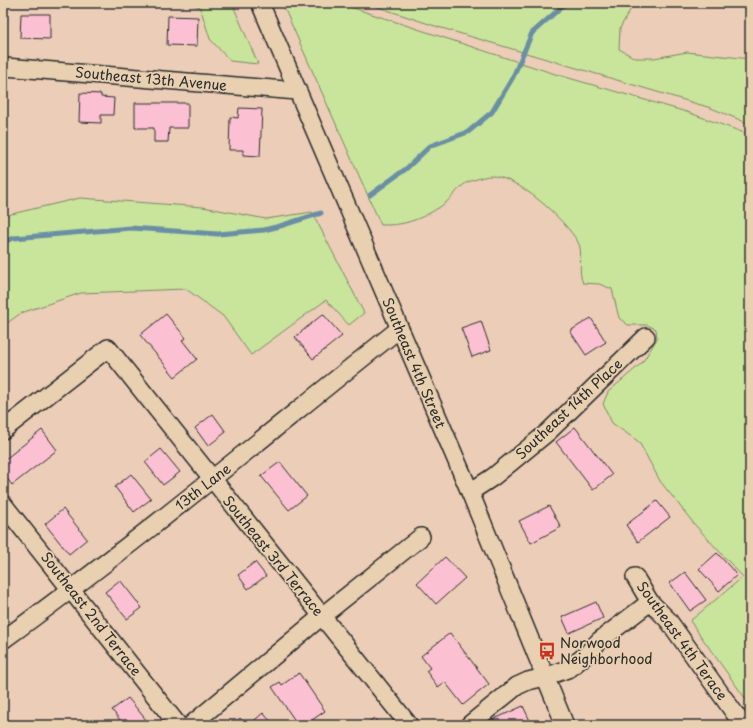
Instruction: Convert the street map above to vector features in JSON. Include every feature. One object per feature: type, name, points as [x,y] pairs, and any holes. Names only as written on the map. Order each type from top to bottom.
[{"type":"street","name":"Southeast 4th Street","points":[[260,3],[470,492],[565,725]]},
{"type":"street","name":"Southeast 13th Avenue","points":[[4,68],[297,91]]},
{"type":"street","name":"13th Lane","points":[[3,640],[72,590],[213,480],[399,329]]},
{"type":"street","name":"Southeast 14th Place","points":[[470,492],[493,477],[548,432],[646,336]]},
{"type":"street","name":"Southeast 3rd Terrace","points":[[3,430],[108,348],[409,725]]},
{"type":"street","name":"Southeast 2nd Terrace","points":[[3,504],[178,725]]},
{"type":"street","points":[[191,725],[322,616],[422,537]]},
{"type":"street","name":"Southeast 4th Terace","points":[[635,577],[650,602],[668,620],[743,725]]},
{"type":"street","points":[[469,725],[517,686],[528,680],[545,677],[570,668],[599,641],[650,602]]},
{"type":"green space","points":[[186,3],[232,3],[258,64],[230,61],[210,39],[200,7]]},
{"type":"green space","points":[[282,3],[338,3],[555,74],[690,113],[750,135],[750,705],[690,621],[743,577],[695,525],[660,481],[639,442],[612,423],[603,404],[608,392],[642,363],[657,339],[656,329],[647,325],[628,325],[619,318],[612,289],[599,284],[583,283],[581,278],[580,246],[571,233],[539,200],[526,190],[501,178],[488,176],[468,182],[444,204],[423,217],[405,223],[381,225]]},
{"type":"green space","points":[[366,3],[634,3],[620,28],[619,49],[635,58],[654,58],[687,52],[750,59],[750,124],[711,108],[435,26]]},
{"type":"green space","points":[[80,198],[203,207],[266,219],[312,212],[364,313],[349,325],[326,300],[251,355],[223,316],[186,289],[81,293],[21,313],[3,326],[3,216]]},
{"type":"building","points":[[21,14],[50,14],[50,39],[20,38]]},
{"type":"building","points":[[168,16],[198,17],[197,46],[167,45]]},
{"type":"building","points":[[80,93],[101,94],[101,97],[114,98],[113,115],[101,115],[101,123],[79,122]]},
{"type":"building","points":[[135,103],[188,103],[188,128],[169,128],[168,142],[154,142],[154,128],[135,128]]},
{"type":"building","points":[[239,108],[262,109],[260,156],[243,155],[243,150],[229,150],[230,117],[238,118]]},
{"type":"building","points":[[166,314],[186,338],[182,340],[197,359],[175,377],[140,335]]},
{"type":"building","points":[[323,314],[342,336],[313,359],[295,337]]},
{"type":"building","points":[[591,318],[606,342],[586,355],[570,331]]},
{"type":"building","points":[[481,321],[491,350],[472,357],[461,328]]},
{"type":"building","points":[[213,414],[226,432],[208,446],[195,428]]},
{"type":"building","points":[[575,427],[612,475],[593,490],[556,442]]},
{"type":"building","points":[[42,430],[57,450],[12,485],[3,473],[3,461]]},
{"type":"building","points":[[161,449],[180,472],[163,485],[145,462]]},
{"type":"building","points":[[280,462],[307,496],[289,510],[261,476]]},
{"type":"building","points":[[131,474],[151,499],[134,512],[115,487]]},
{"type":"building","points":[[657,501],[670,517],[638,542],[626,525]]},
{"type":"building","points":[[549,506],[561,527],[531,543],[519,521]]},
{"type":"building","points":[[63,509],[87,539],[69,554],[45,524]]},
{"type":"building","points":[[717,553],[737,575],[719,591],[699,569]]},
{"type":"building","points":[[445,557],[465,578],[436,604],[417,583]]},
{"type":"building","points":[[255,562],[266,576],[248,589],[238,575]]},
{"type":"building","points":[[685,572],[706,600],[690,611],[670,583]]},
{"type":"building","points":[[120,580],[142,608],[127,619],[105,592]]},
{"type":"building","points":[[596,602],[603,618],[569,633],[562,617]]},
{"type":"building","points":[[450,633],[489,684],[463,705],[445,682],[438,687],[426,671],[430,668],[421,656]]},
{"type":"building","points":[[299,673],[325,711],[305,725],[298,725],[272,687],[280,682],[282,685]]},
{"type":"building","points":[[128,698],[147,721],[142,725],[124,725],[112,710]]},
{"type":"building","points":[[523,706],[532,725],[489,725],[488,722]]},
{"type":"building","points":[[263,713],[274,725],[249,725]]},
{"type":"building","points":[[240,718],[246,725],[232,725]]},
{"type":"building","points":[[374,718],[380,725],[365,725]]},
{"type":"waterway","points":[[370,195],[407,168],[430,146],[468,132],[492,112],[513,77],[532,33],[566,3]]},
{"type":"waterway","points":[[3,242],[14,238],[131,228],[218,234],[264,230],[321,213]]},
{"type":"place","name":"Norwood Neighborhood","points":[[547,651]]}]
